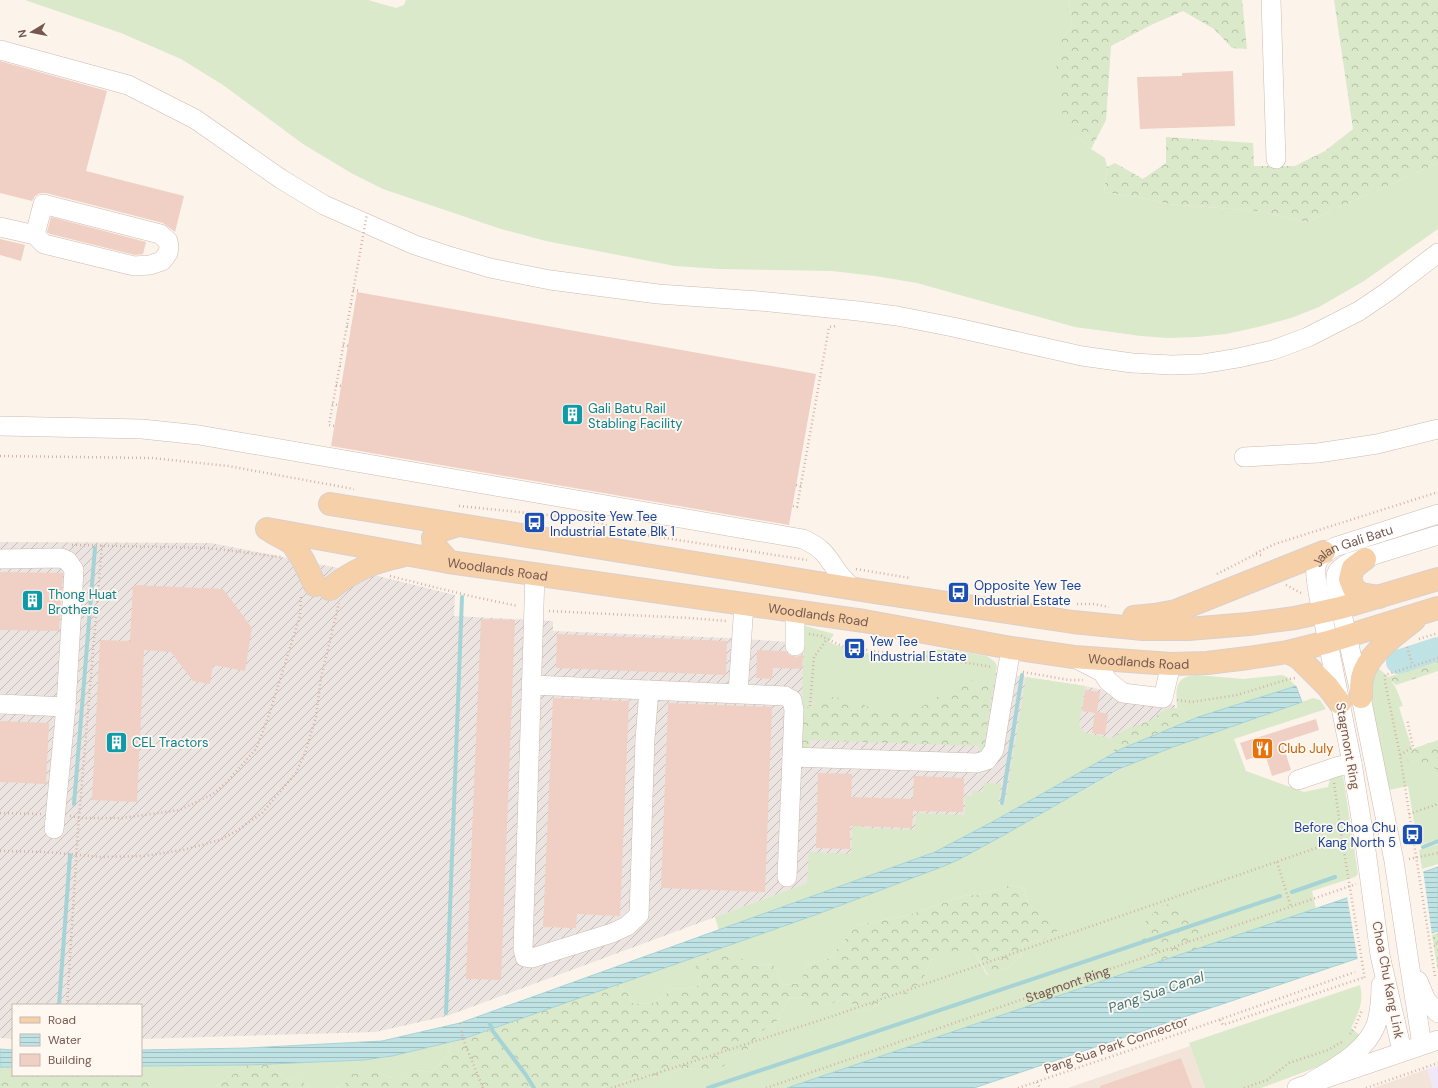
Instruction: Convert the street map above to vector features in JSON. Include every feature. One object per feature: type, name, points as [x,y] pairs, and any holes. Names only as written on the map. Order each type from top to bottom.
[{"type":"main road","points":[[330,504],[853,589],[1073,622],[1144,629],[1188,629],[1249,624],[1296,618],[1332,610],[1438,579]]},
{"type":"main road","points":[[449,562],[434,545],[433,538],[439,531],[458,525]]},
{"type":"main road","name":"Woodlands Road","points":[[316,588],[303,560],[292,543],[267,529],[449,562],[864,621],[1011,648],[1074,657],[1171,664],[1248,658],[1288,652],[1338,639],[1430,611]]},
{"type":"main road","points":[[1073,622],[1155,616],[1176,610],[1324,552]]},
{"type":"main road","points":[[316,588],[377,561],[406,554]]},
{"type":"main road","points":[[1365,558],[1353,568],[1350,579],[1354,588],[1361,594],[1379,597]]},
{"type":"main road","points":[[1248,658],[1293,666],[1307,678],[1328,687],[1351,700],[1374,654],[1430,611]]},
{"type":"main road","points":[[1288,652],[1299,658],[1307,678]]},
{"type":"street","points":[[1271,0],[1276,159]]},
{"type":"street","points":[[0,50],[128,85],[195,119],[281,179],[324,205],[415,244],[490,268],[550,280],[658,294],[759,301],[889,315],[953,327],[1082,356],[1132,363],[1172,365],[1202,364],[1273,350],[1308,337],[1359,311],[1387,292],[1438,253]]},
{"type":"street","points":[[0,227],[36,235],[44,244],[134,266],[150,265],[162,261],[168,253],[169,247],[168,241],[160,234],[43,204],[36,235]]},
{"type":"street","points":[[0,426],[142,429],[199,435],[803,539],[815,544],[832,561],[840,576],[853,589]]},
{"type":"street","points":[[1244,457],[1318,453],[1377,444],[1438,429]]},
{"type":"street","name":"Jalan Gali Batu","points":[[1332,610],[1318,592],[1316,570],[1317,563],[1324,552],[1361,538],[1438,514]]},
{"type":"street","name":"Jalan Gali Batu","points":[[1332,610],[1336,588],[1335,577],[1339,568],[1351,562],[1438,535]]},
{"type":"street","points":[[0,559],[61,558],[68,561],[74,570],[66,707],[56,822]]},
{"type":"street","points":[[535,574],[523,949],[525,957],[532,958],[612,933],[627,926],[639,915],[645,739],[649,690]]},
{"type":"street","points":[[738,693],[744,604]]},
{"type":"street","name":"Stagmont Ring","points":[[1332,610],[1351,700],[1396,870]]},
{"type":"street","points":[[795,611],[795,646]]},
{"type":"street","points":[[792,757],[977,763],[987,760],[994,750],[1011,648]]},
{"type":"street","points":[[1074,657],[1102,672],[1108,681],[1123,693],[1163,698],[1171,664]]},
{"type":"street","points":[[532,685],[738,693],[785,696],[792,700],[794,710],[787,877]]},
{"type":"street","name":"Stagmont Ring","points":[[1351,700],[1344,765],[1370,883]]},
{"type":"street","points":[[0,704],[66,707]]},
{"type":"street","points":[[1298,780],[1344,765]]},
{"type":"street","name":"Choa Chu Kang Link","points":[[1370,883],[1381,959],[1402,1052],[1430,1042],[1408,954],[1396,870]]},
{"type":"street","points":[[1408,954],[1426,1000],[1438,1013]]},
{"type":"street","points":[[1303,1085],[1352,1056],[1370,1035],[1376,1025],[1379,1013],[1381,959]]},
{"type":"street","points":[[1303,1085],[1402,1052]]},
{"type":"path","points":[[334,426],[329,425],[332,404],[367,214]]},
{"type":"path","points":[[353,290],[361,292]]},
{"type":"path","points":[[351,304],[355,305]]},
{"type":"path","points":[[346,326],[351,327]]},
{"type":"path","points":[[792,506],[797,507],[829,327]]},
{"type":"path","points":[[343,345],[348,346]]},
{"type":"path","points":[[814,383],[819,384]]},
{"type":"path","points":[[336,385],[341,386]]},
{"type":"path","points":[[332,404],[338,405]]},
{"type":"path","points":[[810,405],[815,406]]},
{"type":"path","points":[[806,424],[812,425]]},
{"type":"path","points":[[803,445],[808,446]]},
{"type":"path","points":[[800,465],[804,466]]},
{"type":"path","points":[[796,485],[801,486]]},
{"type":"path","points":[[1256,554],[1267,547],[1438,492]]},
{"type":"path","points":[[70,544],[209,548],[285,558]]},
{"type":"path","points":[[67,1004],[79,818],[102,545]]},
{"type":"path","points":[[0,812],[56,822],[79,818],[122,818],[180,810],[213,794],[226,783],[256,749],[269,715],[300,616],[316,588]]},
{"type":"path","points":[[810,712],[814,657],[827,639]]},
{"type":"path","points":[[1408,651],[1412,665]]},
{"type":"path","points":[[1435,977],[1400,755],[1385,682],[1385,675],[1412,665],[1438,658]]},
{"type":"path","points":[[1163,698],[1192,702],[1237,695],[1289,678],[1307,678]]},
{"type":"path","points":[[1400,755],[1413,747],[1407,719]]},
{"type":"path","points":[[1344,765],[1334,787],[1366,982]]},
{"type":"path","points":[[1409,814],[1438,804]]},
{"type":"path","points":[[611,1088],[833,1016],[1342,839]]},
{"type":"path","points":[[1396,870],[1416,858],[1438,853]]},
{"type":"path","points":[[1277,862],[1291,907]]},
{"type":"path","name":"Stagmont Ring","points":[[766,1088],[1350,886],[1370,883]]},
{"type":"path","name":"Pang Sua Park Connector","points":[[1018,1088],[1220,1020],[1355,972]]},
{"type":"path","name":"Pang Sua Park Connector","points":[[1220,1020],[1223,1025],[1365,977]]},
{"type":"path","points":[[1244,1088],[1267,1080],[1289,1063],[1328,1050],[1343,1041],[1355,1027],[1363,1005]]},
{"type":"path","points":[[460,1023],[463,1039],[483,1088]]},
{"type":"path","points":[[1366,1088],[1438,1063]]},
{"type":"path","points":[[1037,1082],[1040,1088]]},
{"type":"shaded area","name":"Yew Tee Industrial Estate","points":[[0,542],[211,543],[374,575],[455,595],[454,616],[553,621],[553,631],[729,638],[806,643],[841,650],[1085,686],[1103,690],[1114,698],[1175,705],[1175,721],[1006,804],[987,807],[948,831],[447,1016],[375,1032],[142,1039],[142,1004],[12,1004],[12,1039],[0,1038]]},
{"type":"shaded area","points":[[1190,1046],[1205,1088],[1068,1088]]},
{"type":"shaded area","points":[[1438,1066],[1438,1088],[1433,1088],[1427,1069]]},
{"type":"shaded area","points":[[1427,1069],[1433,1088],[1373,1088]]},
{"type":"green space","points":[[25,0],[368,0],[396,8],[404,5],[406,0],[1069,0],[1072,25],[1062,39],[1075,135],[1091,149],[1105,158],[1107,167],[1104,192],[1169,204],[1257,211],[1307,222],[1438,163],[1438,229],[1364,281],[1319,307],[1291,318],[1258,327],[1226,334],[1197,337],[1168,338],[1141,336],[1075,327],[917,283],[875,276],[832,271],[720,269],[675,266],[546,241],[501,229],[383,189],[351,173],[303,144],[223,85],[181,59],[121,33]]},
{"type":"green space","points":[[1069,0],[1242,0],[1247,49],[1232,48],[1214,29],[1183,11],[1151,25],[1111,46],[1106,120],[1091,149],[1075,135],[1063,116],[1060,101],[1056,63],[1062,39],[1072,25]]},
{"type":"green space","points":[[1334,0],[1438,0],[1438,163],[1307,222],[1257,211],[1169,204],[1104,192],[1107,167],[1115,163],[1143,179],[1166,163],[1166,137],[1253,143],[1254,166],[1295,166],[1325,151],[1353,129]]},
{"type":"green space","points":[[802,625],[834,634],[829,642],[850,649],[874,654],[922,660],[924,653],[929,649],[959,651],[987,656],[995,662],[997,666],[994,683],[968,680],[919,709],[885,711],[866,706],[856,700],[814,701],[802,711],[804,636]]},
{"type":"green space","points":[[1438,655],[1438,671],[1396,685],[1388,677],[1401,673],[1399,667]]},
{"type":"green space","points":[[1373,665],[1385,674],[1392,682],[1403,706],[1399,707],[1412,749],[1406,754],[1438,770],[1438,839],[1418,846],[1408,786],[1389,790],[1367,698]]},
{"type":"green space","points":[[1197,675],[1243,679],[1282,675],[1287,677],[1296,686],[1189,721],[1188,716],[1185,714],[1183,709],[1177,708],[1176,695],[1180,681],[1189,676]]},
{"type":"green space","points":[[1026,677],[1085,686],[1079,725],[1085,733],[1106,737],[1108,743],[1115,752],[994,821],[935,852],[719,931],[715,917],[807,883],[809,852],[851,854],[853,816],[863,816],[863,828],[915,830],[916,813],[965,815],[965,796],[972,796],[973,791],[983,792],[984,783],[1001,784],[998,805],[1005,804]]},
{"type":"green space","points":[[968,680],[994,683],[983,752],[979,756],[979,746],[810,740],[809,750],[804,750],[802,747],[802,711],[823,696],[856,700],[866,706],[885,711],[918,709]]},
{"type":"green space","points":[[1313,698],[1320,700],[1326,709],[1234,739],[1246,771],[1304,792],[1328,787],[1331,775],[1340,774],[1343,776],[1358,874],[1355,877],[1312,891],[1316,909],[1201,948],[1205,928],[1140,950],[1156,963],[787,1088],[602,1088],[637,1077],[666,1076],[683,1069],[698,1068],[711,1071],[732,1055],[751,1048],[758,1034],[779,1019],[788,999],[806,997],[826,1006],[848,996],[857,1012],[871,1009],[892,993],[924,977],[931,960],[968,946],[974,951],[987,975],[1007,968],[1021,956],[1023,943],[1045,939],[1030,908],[1024,889],[1011,885],[983,894],[964,896],[906,916],[857,925],[830,958],[806,965],[802,983],[783,985],[773,964],[750,966],[696,963],[700,985],[688,988],[672,989],[655,1003],[633,1004],[628,993],[615,984],[815,915],[944,866],[1004,835],[1128,765],[1173,747]]},
{"type":"green space","points":[[1166,709],[1183,709],[1185,714],[1188,716],[1189,721],[1115,752],[1108,743],[1108,740],[1125,730],[1151,720]]},
{"type":"green space","points":[[1438,740],[1438,770],[1434,768],[1409,765],[1406,754],[1412,749]]},
{"type":"green space","points":[[1438,844],[1438,864],[1422,869],[1419,850]]},
{"type":"green space","points":[[1011,885],[1024,889],[1030,908],[1046,907],[1058,930],[1045,939],[1023,943],[1021,956],[1007,968],[988,975],[974,951],[968,947],[931,960],[924,977],[910,994],[892,993],[871,1009],[857,1012],[848,996],[826,1006],[811,1006],[806,997],[788,999],[779,1019],[758,1034],[751,1048],[732,1055],[724,1066],[711,1071],[698,1068],[684,1069],[666,1076],[637,1077],[602,1088],[335,1088],[344,1085],[353,1074],[379,1072],[389,1078],[402,1076],[413,1070],[431,1072],[446,1057],[452,1042],[467,1038],[615,984],[628,993],[633,1004],[655,1003],[672,989],[688,988],[700,985],[695,963],[726,952],[734,951],[750,966],[773,964],[783,985],[801,983],[806,965],[830,958],[857,925],[906,916],[964,896],[983,894]]},
{"type":"green space","points":[[1170,904],[1195,916],[1205,928],[1201,948],[1156,963],[1140,950],[1144,923],[1160,906]]},
{"type":"green space","points":[[1438,933],[1438,972],[1432,935]]},
{"type":"green space","points":[[1360,985],[1360,1007],[1351,1028],[1361,1036],[1350,1048],[1320,1066],[1261,1088],[1205,1088],[1189,1043]]},
{"type":"green space","points":[[452,1042],[446,1057],[431,1072],[414,1070],[402,1076],[389,1078],[379,1072],[335,1088],[310,1088],[296,1077],[289,1082],[272,1064],[382,1058]]},
{"type":"green space","points":[[272,1064],[289,1082],[296,1077],[310,1088],[213,1088],[247,1065]]},
{"type":"green space","points":[[247,1065],[213,1088],[152,1088],[142,1076],[142,1066]]},
{"type":"green space","points":[[0,1067],[12,1067],[12,1076],[143,1076],[152,1088],[0,1088]]},
{"type":"water","points":[[1296,686],[1302,702],[1173,747],[1119,769],[1004,835],[944,866],[815,915],[463,1039],[392,1056],[364,1060],[247,1065],[142,1066],[142,1050],[247,1048],[382,1041],[460,1023],[935,852],[994,821],[1121,749],[1198,717]]},
{"type":"water","name":"Pang Sua Canal","points":[[1438,867],[1438,931],[1391,947],[974,1088],[787,1088]]},
{"type":"water","points":[[0,1049],[12,1050],[12,1067],[0,1067]]},
{"type":"pier","points":[[1423,870],[1432,935],[1358,961],[1347,896]]},
{"type":"building","points":[[0,61],[107,91],[86,171],[184,196],[175,232],[163,223],[46,193],[40,193],[35,196],[32,201],[0,193]]},
{"type":"building","points":[[1233,71],[1235,126],[1140,129],[1137,77],[1182,76],[1182,73]]},
{"type":"building","points":[[51,217],[146,242],[143,254],[135,255],[50,234],[47,232]]},
{"type":"building","points":[[0,239],[25,245],[21,261],[0,255]]},
{"type":"building","name":"Gali Batu Rail Stabling Facility","points":[[357,292],[816,374],[789,525],[331,446]]},
{"type":"building","name":"Thong Huat Brothers","points":[[0,572],[63,573],[59,631],[0,630]]},
{"type":"building","name":"CEL Tractors","points":[[133,585],[223,589],[252,628],[245,671],[213,665],[210,684],[193,681],[171,652],[144,650],[137,802],[92,800],[100,640],[130,641]]},
{"type":"building","points":[[481,619],[515,620],[501,980],[466,979]]},
{"type":"building","points":[[557,634],[727,641],[726,675],[556,668]]},
{"type":"building","points":[[757,650],[785,651],[789,655],[795,657],[800,656],[803,653],[802,669],[773,668],[772,679],[756,678]]},
{"type":"building","points":[[1085,690],[1100,692],[1097,712],[1108,714],[1105,735],[1092,733],[1095,713],[1082,711]]},
{"type":"building","points":[[553,698],[629,701],[620,916],[577,914],[576,928],[543,927]]},
{"type":"building","points":[[668,703],[772,707],[765,892],[661,888]]},
{"type":"building","name":"Club July","points":[[1316,719],[1319,730],[1282,742],[1291,770],[1272,776],[1265,754],[1246,760],[1240,743]]},
{"type":"building","points":[[0,721],[49,723],[46,784],[0,782]]},
{"type":"building","points":[[818,773],[852,774],[851,797],[913,799],[914,776],[964,778],[963,812],[913,811],[912,828],[850,826],[850,849],[816,848]]},
{"type":"building","points":[[1181,1058],[1192,1088],[1100,1088],[1100,1086]]},
{"type":"waterway","points":[[74,804],[95,548]]},
{"type":"waterway","points":[[446,1013],[462,597]]},
{"type":"waterway","points":[[1398,662],[1438,649]]},
{"type":"waterway","points":[[1002,803],[1022,675]]},
{"type":"waterway","points":[[1423,847],[1438,841]]},
{"type":"waterway","points":[[59,1004],[70,855]]},
{"type":"waterway","points":[[1292,892],[1335,877]]},
{"type":"waterway","points":[[708,1088],[1280,896]]},
{"type":"waterway","points":[[490,1024],[492,1030],[534,1088]]},
{"type":"place","name":"Gali Batu Rail Stabling Facility","points":[[572,415]]},
{"type":"place","name":"Opposite Yew Tee Industrial Estate Blk 1","points":[[535,523]]},
{"type":"place","name":"Opposite Yew Tee Industrial Estate","points":[[958,592]]},
{"type":"place","name":"Thong Huat Brothers","points":[[33,601]]},
{"type":"place","name":"Yew Tee Industrial Estate","points":[[854,648]]},
{"type":"place","name":"CEL Tractors","points":[[117,742]]},
{"type":"place","name":"Club July","points":[[1263,748]]},
{"type":"place","name":"Before Choa Chu Kang North 5","points":[[1412,834]]}]
